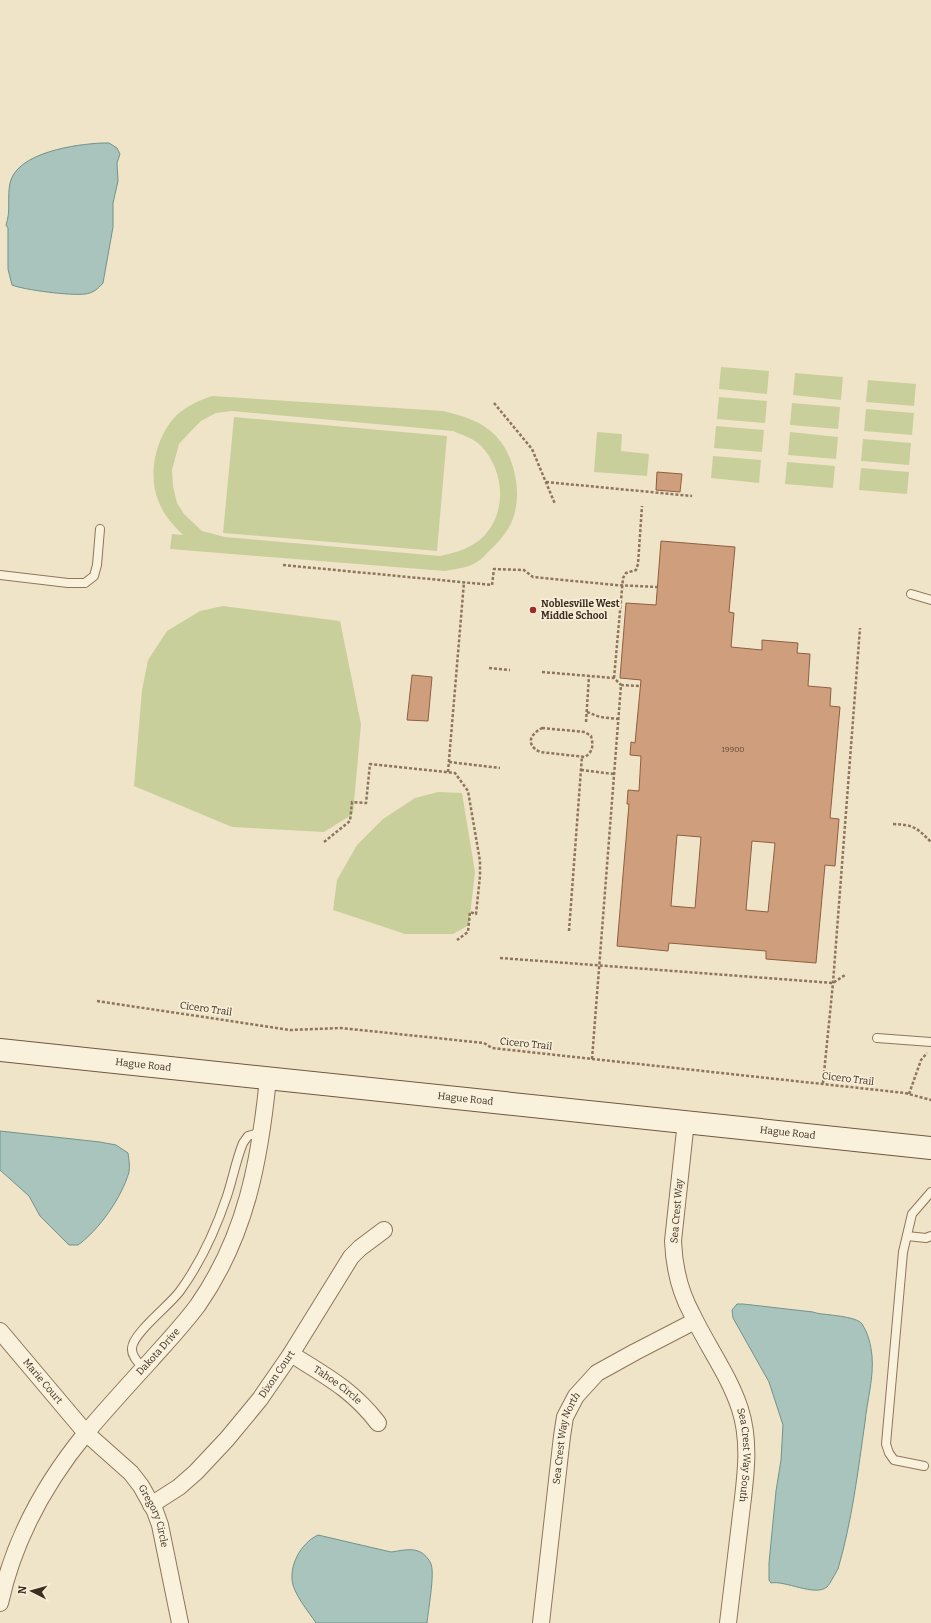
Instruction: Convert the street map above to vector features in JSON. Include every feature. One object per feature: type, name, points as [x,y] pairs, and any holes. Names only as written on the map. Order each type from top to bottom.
[{"type":"main road","name":"Hague Road","points":[[0,1050],[686,1121],[931,1148]]},
{"type":"street","name":"Dakota Drive","points":[[0,1603],[14,1552],[31,1515],[47,1486],[72,1450],[86,1433],[198,1305],[219,1270],[241,1222],[251,1190],[262,1132],[268,1078]]},
{"type":"street","name":"Sea Crest Way","points":[[686,1121],[673,1241],[677,1276],[686,1303],[695,1321]]},
{"type":"street","name":"Dixon Court","points":[[152,1505],[179,1487],[196,1472],[227,1439],[260,1399],[291,1354],[350,1257],[384,1230]]},
{"type":"street","name":"Sea Crest Way North","points":[[541,1623],[565,1417],[576,1396],[597,1373],[695,1321]]},
{"type":"street","name":"Sea Crest Way South","points":[[695,1321],[734,1394],[744,1425],[746,1446],[744,1480],[728,1623]]},
{"type":"street","name":"Marie Court","points":[[0,1331],[86,1433]]},
{"type":"street","name":"Tahoe Circle","points":[[291,1354],[344,1388],[367,1409],[378,1423]]},
{"type":"street","name":"Gregory Circle","points":[[86,1433],[130,1472],[141,1486],[155,1511],[165,1547],[180,1623]]},
{"type":"lane","points":[[0,575],[68,583],[85,583],[94,576],[97,565],[100,529]]},
{"type":"lane","points":[[911,594],[931,600]]},
{"type":"lane","points":[[876,1038],[931,1042]]},
{"type":"lane","points":[[144,1368],[133,1356],[131,1348],[137,1336],[174,1299],[194,1270],[218,1221],[228,1194],[243,1143],[248,1136],[262,1132]]},
{"type":"lane","points":[[924,1466],[894,1460],[889,1453],[886,1444],[903,1252],[912,1214],[931,1192]]},
{"type":"lane","points":[[906,1236],[926,1238],[931,1236]]},
{"type":"path","points":[[494,404],[532,449],[555,504]]},
{"type":"path","points":[[546,482],[692,496]]},
{"type":"path","points":[[614,678],[623,578],[626,572],[636,570],[638,564],[642,506]]},
{"type":"path","points":[[284,565],[492,585],[494,569],[524,570],[533,577],[657,587]]},
{"type":"path","points":[[448,772],[464,582]]},
{"type":"path","points":[[823,1083],[833,983],[860,628]]},
{"type":"path","points":[[489,668],[510,670]]},
{"type":"path","points":[[542,672],[614,678],[621,685],[640,686]]},
{"type":"path","points":[[586,722],[589,676]]},
{"type":"path","points":[[592,1059],[621,685]]},
{"type":"path","points":[[587,712],[600,717],[618,719]]},
{"type":"path","points":[[542,728],[585,732],[591,736],[593,748],[590,754],[585,757],[582,756],[540,752],[534,749],[531,744],[532,737],[535,732],[542,728]]},
{"type":"path","points":[[569,931],[582,756]]},
{"type":"path","points":[[449,762],[500,768]]},
{"type":"path","points":[[324,842],[350,821],[352,802],[366,803],[370,764],[455,773],[468,791],[480,861],[476,914],[470,912],[468,932],[457,940]]},
{"type":"path","points":[[581,770],[614,774]]},
{"type":"path","points":[[893,824],[909,825],[919,830],[931,842]]},
{"type":"path","points":[[500,958],[833,983],[845,975]]},
{"type":"path","name":"Cicero Trail","points":[[97,1001],[290,1030],[341,1028],[484,1043],[492,1048],[823,1083],[909,1094],[931,1100]]},
{"type":"path","points":[[909,1094],[921,1060],[926,1054],[931,1052]]},
{"type":"green space","points":[[721,367],[769,371],[767,394],[719,389]]},
{"type":"green space","points":[[795,373],[843,377],[841,400],[793,395]]},
{"type":"green space","points":[[868,380],[916,384],[914,406],[866,402]]},
{"type":"green space","points":[[212,396],[443,411],[472,420],[491,431],[497,437],[503,445],[513,466],[517,488],[517,500],[512,521],[502,538],[480,560],[466,567],[445,571],[170,549],[172,534],[183,535],[168,519],[158,500],[154,478],[156,454],[165,431],[171,421],[179,413],[195,403]],"holes":[[[232,411],[453,431],[474,440],[488,455],[498,477],[500,502],[492,526],[484,536],[474,544],[440,556],[225,537],[202,531],[184,514],[177,503],[173,486],[172,470],[179,444],[201,421],[216,413]]]},
{"type":"green space","points":[[719,397],[767,401],[765,423],[717,419]]},
{"type":"green space","points":[[792,403],[840,407],[838,429],[790,425]]},
{"type":"green space","points":[[866,409],[914,413],[912,435],[864,431]]},
{"type":"green space","points":[[234,417],[447,436],[437,551],[223,533]]},
{"type":"green space","points":[[716,426],[764,430],[762,452],[714,448]]},
{"type":"green space","points":[[597,432],[622,434],[621,451],[649,454],[647,476],[594,472]]},
{"type":"green space","points":[[790,432],[838,437],[836,459],[788,455]]},
{"type":"green space","points":[[863,439],[911,443],[909,465],[861,461]]},
{"type":"green space","points":[[713,456],[761,460],[759,483],[711,478]]},
{"type":"green space","points":[[787,462],[835,466],[833,488],[785,484]]},
{"type":"green space","points":[[861,468],[909,472],[907,494],[859,490]]},
{"type":"green space","points":[[223,606],[340,621],[361,724],[353,814],[324,832],[232,827],[134,786],[142,690],[148,660],[167,631],[200,611]]},
{"type":"green space","points":[[438,792],[462,793],[475,872],[469,925],[453,934],[405,934],[333,910],[337,880],[357,845],[383,819],[415,798]]},
{"type":"water","points":[[109,143],[117,148],[120,154],[117,163],[118,181],[113,203],[113,227],[103,283],[93,292],[79,294],[37,291],[12,285],[8,269],[8,228],[6,225],[10,183],[15,172],[24,164],[49,152],[78,145]]},
{"type":"water","points":[[0,1131],[100,1142],[116,1145],[128,1153],[129,1172],[121,1192],[102,1222],[86,1239],[78,1245],[69,1245],[40,1216],[29,1196],[0,1170]]},
{"type":"water","points":[[737,1304],[813,1312],[854,1319],[862,1324],[869,1339],[872,1356],[871,1381],[851,1514],[838,1569],[827,1587],[822,1590],[771,1583],[769,1580],[769,1563],[776,1491],[781,1460],[783,1425],[769,1382],[733,1318],[732,1310]]},
{"type":"water","points":[[318,1535],[391,1552],[404,1550],[418,1551],[428,1558],[432,1569],[432,1584],[427,1623],[316,1623],[297,1595],[293,1585],[292,1570],[301,1549]]},
{"type":"building","points":[[657,472],[682,474],[680,492],[656,490]]},
{"type":"building","points":[[661,541],[735,547],[729,612],[734,613],[731,647],[762,650],[762,640],[798,643],[797,653],[810,654],[808,686],[831,688],[830,706],[840,707],[830,818],[839,819],[835,866],[825,865],[816,963],[766,959],[766,951],[669,943],[668,951],[617,946],[629,804],[627,804],[628,790],[639,791],[641,756],[630,755],[631,742],[635,743],[641,680],[620,678],[626,603],[656,605]],"holes":[[[677,835],[701,837],[695,908],[671,906]],[[752,841],[775,843],[768,912],[746,910]]]},
{"type":"building","points":[[412,675],[432,677],[428,721],[407,720]]},
{"type":"place","name":"Noblesville West Middle School","points":[[533,610]]}]
